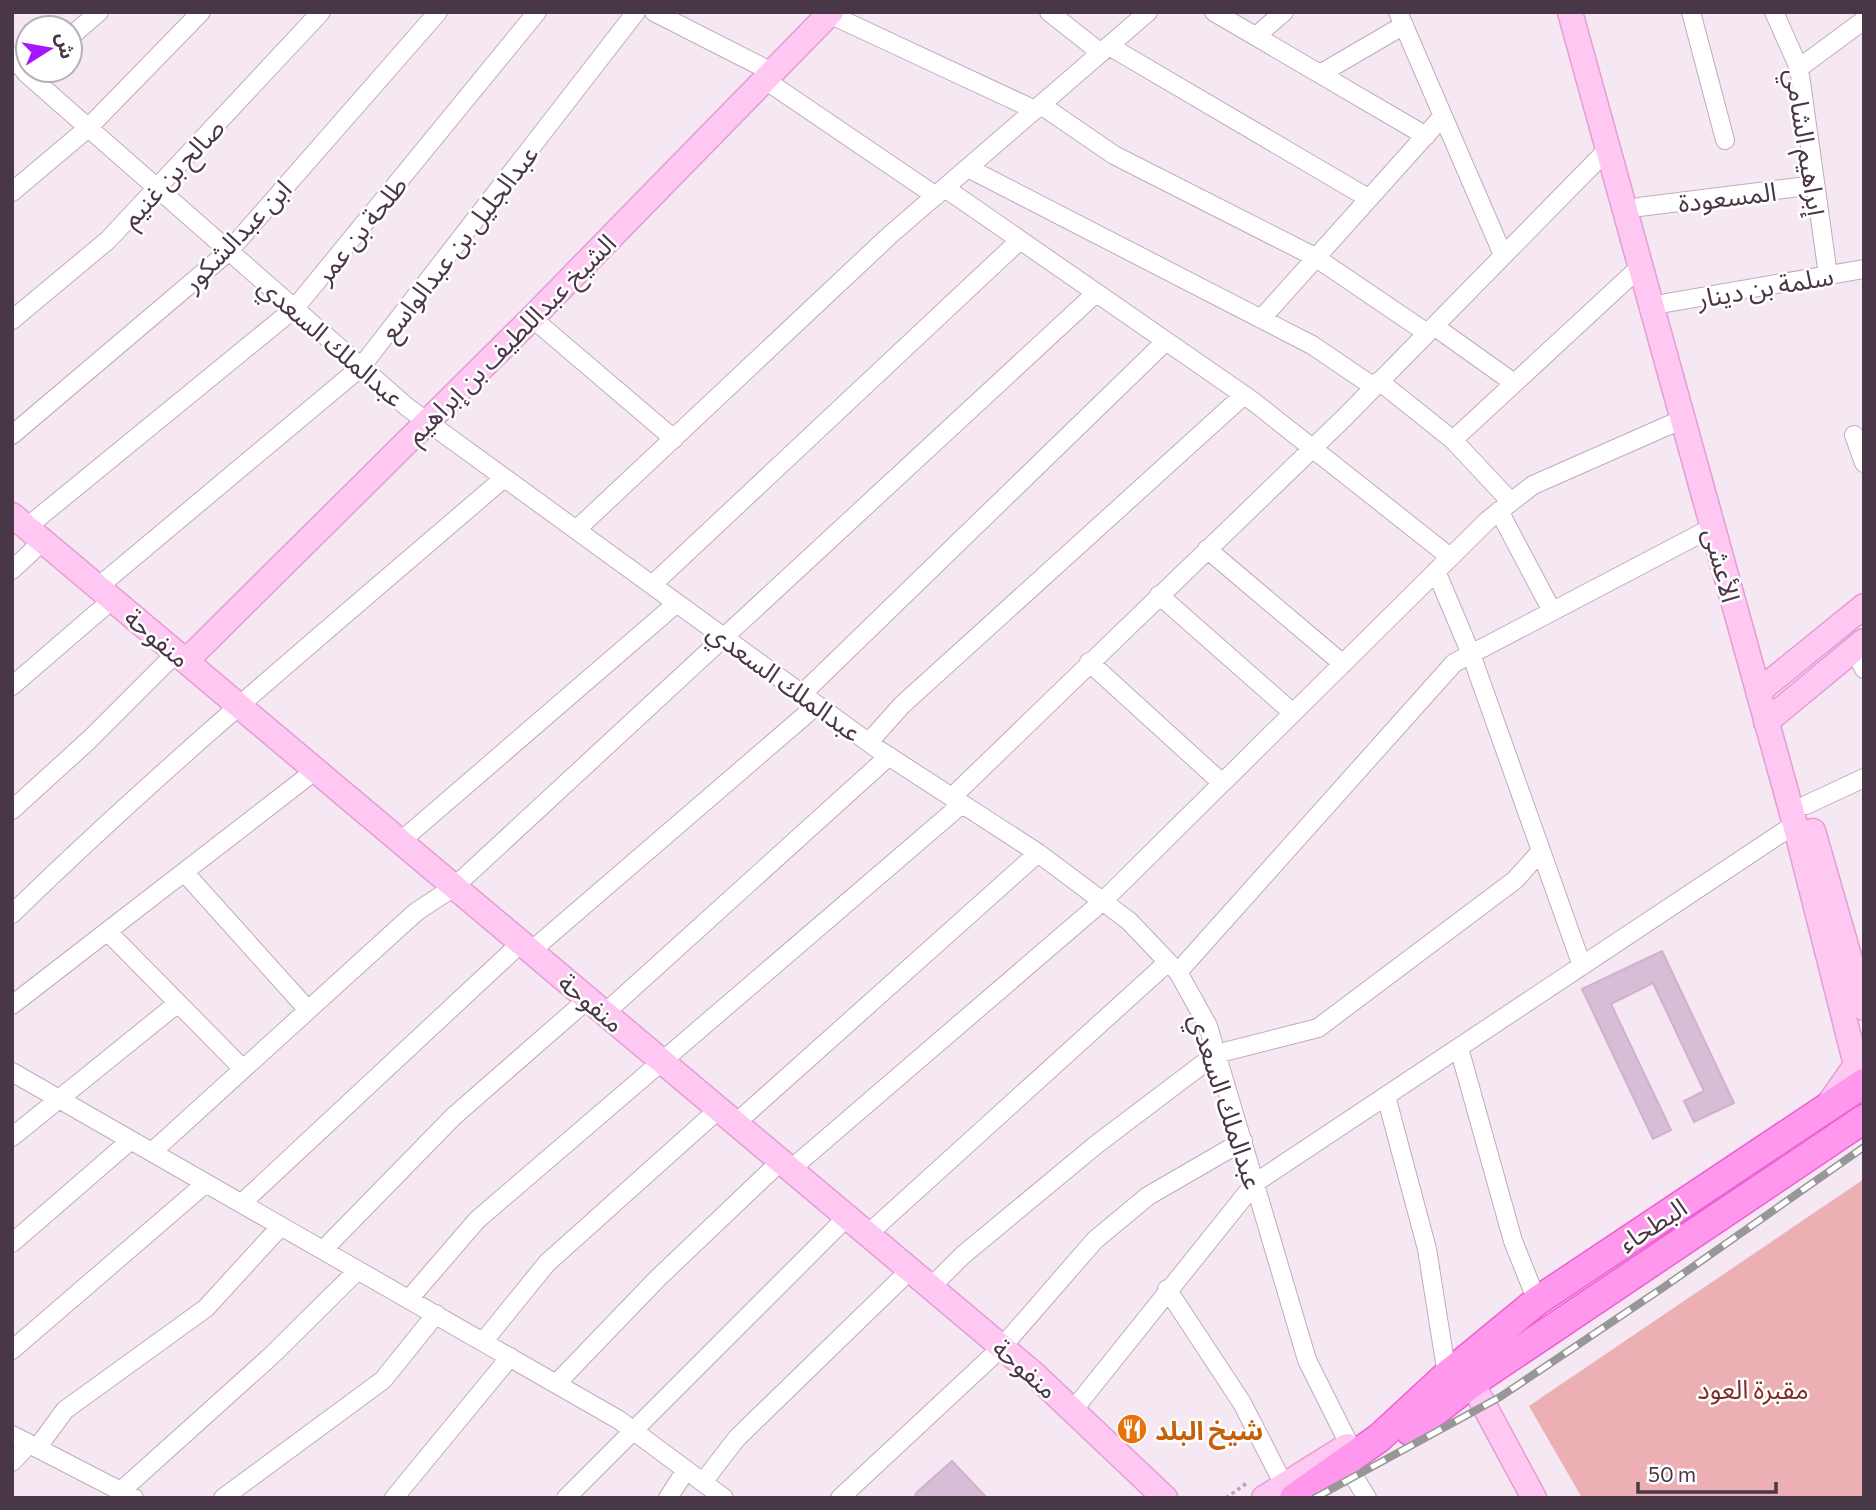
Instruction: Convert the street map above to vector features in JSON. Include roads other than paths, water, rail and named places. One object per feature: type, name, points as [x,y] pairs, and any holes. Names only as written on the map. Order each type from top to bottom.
[{"type":"main road","name":"البطحاء","points":[[1460,1379],[1537,1301],[1864,1083]]},
{"type":"main road","name":"البطحاء","points":[[1353,1470],[1379,1438],[1460,1379],[1864,1119]]},
{"type":"main road","points":[[1281,1494],[1353,1470]]},
{"type":"main road","points":[[1323,1498],[1353,1470]]},
{"type":"street","points":[[84,25],[99,12]]},
{"type":"street","points":[[12,192],[88,128],[201,12]]},
{"type":"street","name":"صالح بن غنيم","points":[[12,320],[108,240],[321,12]]},
{"type":"street","name":"ابن عبدالشكور","points":[[12,435],[229,251],[438,12]]},
{"type":"street","name":"طلحة بن عمر","points":[[12,570],[28,528],[295,309],[537,12]]},
{"type":"street","name":"عبدالجليل بن عبدالواسع","points":[[12,687],[105,593],[361,367],[636,12]]},
{"type":"street","points":[[654,12],[768,76],[940,192],[1020,240],[1244,395],[1450,557]]},
{"type":"street","points":[[1049,12],[1105,49],[1368,198]]},
{"type":"street","points":[[576,530],[940,192],[1148,12]]},
{"type":"street","points":[[1214,12],[1426,135]]},
{"type":"street","points":[[1255,36],[1284,12]]},
{"type":"street","name":"الأعشى","points":[[1570,12],[1713,527],[1764,687],[1800,814],[1864,1008]]},
{"type":"street","name":"الأعشى","points":[[1585,12],[1666,303],[1764,687]]},
{"type":"street","points":[[1690,12],[1725,140]]},
{"type":"street","name":"إبراهيم الشامي","points":[[1774,12],[1799,68],[1828,275]]},
{"type":"street","points":[[828,13],[1038,107],[1114,155],[1315,257],[1514,383]]},
{"type":"street","name":"الشيخ عبداللطيف بن إبراهيم","points":[[181,657],[533,318],[828,13]]},
{"type":"street","points":[[1320,74],[1401,19],[1503,255]]},
{"type":"street","points":[[1799,68],[1864,20]]},
{"type":"street","name":"عبدالملك السعدي","points":[[33,84],[88,128],[427,422],[869,742],[1038,853],[1129,921],[1173,967],[1208,1026],[1307,1360],[1353,1470]]},
{"type":"street","points":[[1261,319],[1443,116]]},
{"type":"street","points":[[409,1299],[477,1220],[662,1061],[957,800],[1089,662],[1377,384],[1608,149]]},
{"type":"street","points":[[968,168],[1312,345],[1377,384],[1453,440],[1505,507],[1552,611]]},
{"type":"street","name":"المسعودة","points":[[1639,207],[1815,185]]},
{"type":"street","points":[[652,585],[1020,240]]},
{"type":"street","points":[[1453,440],[1641,266]]},
{"type":"street","name":"سلمة بن دينار","points":[[1666,303],[1864,270]]},
{"type":"street","points":[[152,1152],[416,912],[454,887],[1096,293]]},
{"type":"street","points":[[533,318],[674,439]]},
{"type":"street","points":[[802,694],[1166,341]]},
{"type":"street","points":[[869,742],[902,705],[1244,395]]},
{"type":"street","points":[[556,1384],[657,1279],[786,1165],[1103,901],[1450,557],[1505,507],[1533,485],[1683,419]]},
{"type":"street","points":[[1854,435],[1864,463]]},
{"type":"street","points":[[12,915],[97,832],[239,705],[504,478]]},
{"type":"street","points":[[868,1234],[1173,967],[1454,663],[1713,527]]},
{"type":"street","name":"منفوحة","points":[[28,528],[1002,1347],[1074,1409],[1165,1498]]},
{"type":"street","points":[[1207,549],[1343,664]]},
{"type":"street","points":[[1436,571],[1471,654],[1582,966]]},
{"type":"street","points":[[1159,595],[1293,713]]},
{"type":"street","points":[[401,841],[677,603]]},
{"type":"street","points":[[1764,687],[1864,606]]},
{"type":"street","points":[[1773,717],[1860,653]]},
{"type":"street","points":[[12,810],[181,657]]},
{"type":"street","points":[[1089,662],[1222,783]]},
{"type":"street","points":[[242,1203],[526,947],[817,705]]},
{"type":"street","points":[[323,1250],[454,1116],[597,1006],[889,756]]},
{"type":"street","points":[[12,1005],[316,770]]},
{"type":"street","points":[[1074,1409],[1167,1289],[1255,1183],[1582,966],[1800,814],[1864,778]]},
{"type":"street","name":"الأعشى","points":[[1800,814],[1856,1065],[1823,1111]]},
{"type":"street","points":[[931,1287],[963,1255],[1097,1144],[1216,1054],[1318,1028],[1515,880],[1541,850]]},
{"type":"street","points":[[483,1342],[547,1263],[727,1116],[1038,853]]},
{"type":"street","points":[[185,873],[308,1010]]},
{"type":"street","points":[[108,932],[243,1069]]},
{"type":"street","points":[[12,1137],[178,1003]]},
{"type":"street","points":[[1459,1048],[1513,1241],[1537,1301]]},
{"type":"street","points":[[12,1072],[436,1314],[633,1430],[724,1498]]},
{"type":"street","points":[[1386,1096],[1460,1379],[1534,1498]]},
{"type":"street","points":[[12,1243],[131,1140]]},
{"type":"street","points":[[841,1498],[1002,1347],[1095,1240],[1148,1196],[1243,1141]]},
{"type":"street","points":[[12,1350],[206,1183]]},
{"type":"street","points":[[566,1498],[847,1217]]},
{"type":"street","points":[[12,1462],[33,1446],[65,1410],[206,1308],[281,1226]]},
{"type":"street","points":[[12,1435],[128,1494],[358,1270]]},
{"type":"street","points":[[703,1482],[737,1438],[911,1270]]},
{"type":"street","points":[[1167,1289],[1242,1403],[1281,1494]]},
{"type":"street","points":[[223,1498],[383,1380],[436,1314]]},
{"type":"street","points":[[394,1498],[510,1357]]},
{"type":"street","points":[[668,1498],[686,1470]]},
{"type":"railway","points":[[1315,1498],[1500,1397],[1664,1287],[1864,1147]]},
{"type":"place","name":"شيخ البلد","points":[[1132,1429]]},
{"type":"park label","name":"مقبرة العود","points":[[1753,1388]]}]
